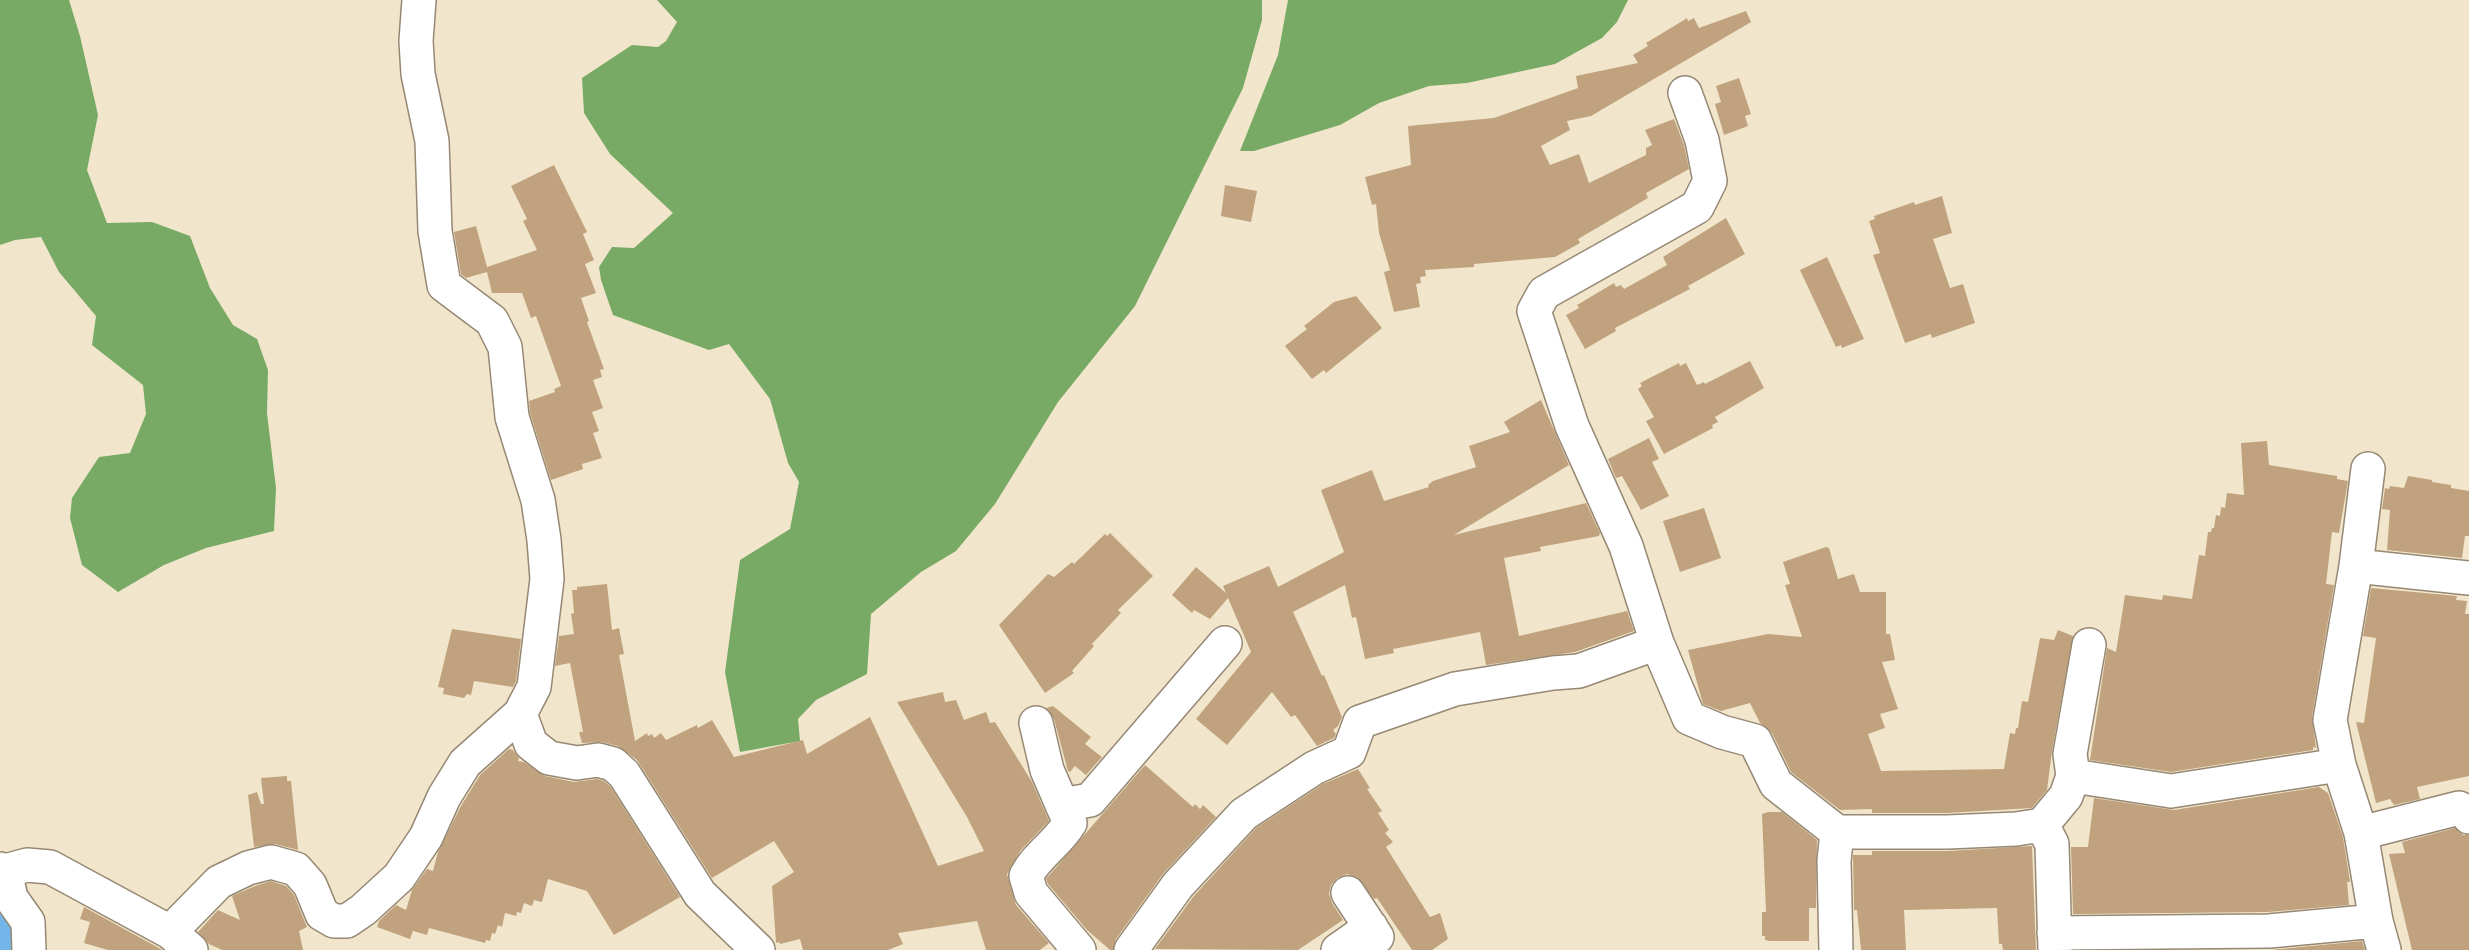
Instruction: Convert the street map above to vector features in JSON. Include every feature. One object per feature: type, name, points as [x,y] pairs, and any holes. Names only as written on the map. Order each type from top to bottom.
[{"type":"street","points":[[30,950],[28,922],[11,898],[2,870],[27,865],[50,867],[181,941],[219,882],[248,868],[271,862],[296,868],[310,885],[322,914],[334,921],[347,921],[363,910],[399,877],[426,837],[444,797],[465,763],[520,714],[534,687],[547,579],[538,500],[512,417],[505,347],[492,321],[444,285],[435,231],[432,141],[418,74],[416,41],[419,0]]},
{"type":"street","points":[[1685,93],[1702,140],[1710,181],[1696,207],[1544,293],[1534,311],[1572,426],[1626,546],[1657,643],[1689,718],[1722,732],[1755,741],[1776,784],[1837,832],[1947,832],[2016,829],[2042,825],[2066,796],[2073,776],[2070,754],[2089,645]]},
{"type":"street","points":[[2042,825],[2052,844],[2055,942],[2271,941],[2380,935],[2361,833],[2340,765],[2330,720],[2356,566],[2368,469]]},
{"type":"street","points":[[2356,566],[2469,578]]},
{"type":"street","points":[[1062,805],[1090,800],[1225,643]]},
{"type":"street","points":[[1131,950],[1178,885],[1244,814],[1314,768],[1349,752],[1360,722],[1455,689],[1553,673],[1580,671],[1657,643]]},
{"type":"street","points":[[520,714],[531,744],[549,758],[577,763],[598,760],[614,764],[624,774],[700,894],[758,950]]},
{"type":"street","points":[[1036,723],[1047,770],[1070,823],[1061,838],[1032,865],[1026,876],[1031,892],[1073,949]]},
{"type":"street","points":[[2073,776],[2171,791],[2340,765]]},
{"type":"street","points":[[2361,833],[2459,808],[2468,813],[2469,817]]},
{"type":"street","points":[[1836,950],[1834,861],[1837,832]]},
{"type":"street","points":[[1338,950],[1374,932],[1348,893]]},
{"type":"green space","points":[[0,0],[69,0],[80,36],[98,115],[87,170],[107,223],[152,222],[190,236],[210,288],[233,325],[257,339],[268,370],[267,413],[276,488],[274,531],[206,548],[164,565],[118,592],[82,565],[70,518],[72,498],[99,457],[130,453],[146,414],[143,385],[92,345],[96,316],[59,272],[41,237],[15,240],[0,245]]},
{"type":"green space","points":[[657,0],[1262,0],[1262,20],[1243,88],[1135,306],[1058,402],[995,504],[956,551],[921,572],[871,614],[867,674],[816,700],[798,719],[800,741],[740,752],[725,672],[740,560],[790,529],[799,482],[788,463],[770,399],[729,344],[709,350],[613,315],[601,280],[599,267],[612,247],[634,248],[673,213],[610,154],[584,113],[582,78],[632,45],[658,47],[666,41],[677,22]]},
{"type":"green space","points":[[1288,0],[1628,0],[1617,22],[1602,38],[1555,64],[1467,83],[1429,86],[1379,103],[1340,125],[1254,151],[1240,151],[1278,55]]},
{"type":"building","points":[[1746,11],[1751,22],[1591,116],[1567,121],[1570,130],[1541,146],[1550,165],[1579,154],[1589,183],[1646,155],[1646,148],[1652,145],[1645,130],[1674,119],[1684,145],[1689,169],[1646,193],[1648,198],[1578,239],[1580,243],[1555,257],[1474,264],[1474,267],[1425,270],[1426,276],[1420,277],[1421,283],[1416,284],[1420,307],[1394,312],[1384,272],[1390,270],[1379,233],[1376,204],[1372,205],[1365,177],[1411,165],[1408,126],[1494,118],[1578,88],[1576,76],[1638,63],[1633,55],[1648,46],[1646,43],[1687,18],[1688,21],[1694,18],[1699,28]]},
{"type":"building","points":[[1739,78],[1751,114],[1745,116],[1748,126],[1724,135],[1715,104],[1721,102],[1716,86]]},
{"type":"building","points":[[554,165],[587,232],[583,234],[594,260],[585,264],[596,293],[581,298],[604,369],[600,370],[602,377],[593,380],[603,408],[592,412],[599,431],[593,433],[602,458],[582,464],[583,469],[551,480],[530,413],[529,401],[555,392],[554,389],[561,386],[536,316],[531,318],[522,293],[492,293],[487,272],[466,278],[461,274],[454,232],[476,226],[487,267],[537,250],[523,221],[527,219],[511,186]]},
{"type":"building","points":[[1225,185],[1257,191],[1251,222],[1221,216]]},
{"type":"building","points":[[1942,196],[1952,233],[1933,239],[1950,288],[1963,284],[1975,323],[1932,338],[1931,334],[1905,343],[1873,255],[1880,253],[1869,221],[1875,219],[1874,216],[1914,202],[1915,205]]},
{"type":"building","points":[[1726,218],[1745,254],[1688,286],[1690,289],[1615,328],[1616,331],[1585,349],[1566,315],[1579,308],[1577,305],[1614,283],[1616,287],[1621,285],[1624,289],[1667,265],[1663,257]]},
{"type":"building","points":[[1827,257],[1864,339],[1842,348],[1841,345],[1836,347],[1800,270]]},
{"type":"building","points":[[1356,296],[1382,328],[1326,373],[1324,370],[1312,379],[1285,346],[1307,329],[1304,326],[1334,302]]},
{"type":"building","points":[[1750,361],[1764,388],[1715,417],[1718,422],[1712,425],[1713,428],[1664,454],[1646,421],[1654,417],[1638,389],[1642,386],[1640,383],[1679,363],[1680,366],[1686,363],[1697,385],[1704,382],[1705,384]]},
{"type":"building","points":[[1541,400],[1569,465],[1454,535],[1586,503],[1600,533],[1599,536],[1540,547],[1541,551],[1504,558],[1519,636],[1627,611],[1634,631],[1575,652],[1486,665],[1480,632],[1393,649],[1394,653],[1365,659],[1356,617],[1352,618],[1345,585],[1293,612],[1342,717],[1338,726],[1333,730],[1336,734],[1334,738],[1317,746],[1295,715],[1291,717],[1272,692],[1227,745],[1196,719],[1251,652],[1228,598],[1210,619],[1194,610],[1192,613],[1172,595],[1196,567],[1226,593],[1223,586],[1269,566],[1278,587],[1344,552],[1321,490],[1372,470],[1384,501],[1429,487],[1428,485],[1433,481],[1476,467],[1469,446],[1510,432],[1504,422]]},
{"type":"building","points":[[1649,438],[1659,459],[1652,462],[1669,496],[1641,510],[1622,476],[1616,478],[1608,459]]},
{"type":"building","points":[[2267,441],[2269,465],[2337,476],[2337,479],[2348,481],[2339,533],[2332,532],[2326,584],[2334,585],[2312,717],[2316,748],[2171,772],[2090,760],[2107,648],[2116,652],[2125,595],[2162,600],[2163,595],[2192,599],[2199,555],[2205,556],[2208,532],[2214,528],[2216,515],[2220,516],[2221,507],[2225,508],[2227,493],[2244,495],[2241,443]]},
{"type":"building","points":[[2408,476],[2432,480],[2432,482],[2451,485],[2451,488],[2469,491],[2469,536],[2465,536],[2462,558],[2387,550],[2390,510],[2382,509],[2385,488],[2389,489],[2390,486],[2404,488]]},
{"type":"building","points":[[1704,508],[1721,558],[1680,572],[1663,521]]},
{"type":"building","points":[[1110,533],[1153,576],[1118,610],[1121,613],[1092,644],[1094,646],[1072,671],[1074,673],[1045,693],[999,625],[1048,574],[1054,577],[1072,562],[1074,564],[1105,534],[1107,536]]},
{"type":"building","points":[[1826,547],[1829,548],[1838,579],[1854,574],[1860,592],[1886,592],[1886,634],[1890,634],[1895,660],[1882,662],[1898,709],[1880,714],[1885,728],[1868,734],[1881,771],[2004,769],[2010,733],[2015,734],[2018,728],[2022,701],[2028,702],[2040,638],[2054,640],[2058,630],[2073,636],[2047,790],[2032,808],[1947,813],[1872,813],[1872,809],[1840,810],[1791,772],[1772,733],[1760,723],[1750,703],[1721,711],[1703,704],[1688,650],[1768,634],[1802,637],[1785,585],[1790,584],[1783,562]]},
{"type":"building","points":[[607,584],[612,630],[619,628],[624,654],[619,655],[635,741],[647,733],[648,736],[652,734],[654,738],[661,733],[666,740],[712,720],[734,757],[803,740],[807,754],[870,717],[938,866],[984,851],[967,817],[897,702],[943,692],[945,702],[956,700],[964,720],[986,712],[990,723],[995,722],[1032,782],[1049,821],[1021,850],[1007,874],[1016,905],[1049,943],[1040,950],[986,950],[977,921],[898,933],[903,944],[888,950],[803,950],[800,939],[776,943],[772,886],[794,872],[774,841],[712,878],[637,760],[618,746],[602,742],[582,743],[579,732],[583,732],[570,663],[555,666],[559,636],[574,634],[571,614],[574,613],[572,590],[577,590],[577,587]]},
{"type":"building","points":[[2371,588],[2457,596],[2456,600],[2467,601],[2465,614],[2469,614],[2469,776],[2417,787],[2420,799],[2394,805],[2390,799],[2376,803],[2356,722],[2364,723],[2376,638],[2363,636]]},
{"type":"building","points":[[452,629],[521,639],[516,681],[513,687],[474,681],[471,695],[467,694],[464,698],[443,694],[444,688],[438,687]]},
{"type":"building","points":[[1053,706],[1091,737],[1085,744],[1102,757],[1086,775],[1075,766],[1070,772],[1068,771],[1054,719],[1046,708]]},
{"type":"building","points":[[509,749],[513,750],[519,758],[518,761],[524,762],[545,776],[574,782],[597,779],[610,786],[680,897],[614,935],[587,891],[548,879],[542,902],[534,900],[532,906],[524,903],[521,913],[517,912],[516,916],[505,913],[502,927],[498,925],[490,941],[486,940],[485,943],[429,928],[427,935],[413,931],[410,939],[377,927],[379,921],[396,905],[406,910],[412,890],[427,869],[433,871],[438,852],[461,806],[480,775]]},
{"type":"building","points":[[1145,765],[1193,807],[1195,804],[1200,809],[1203,805],[1216,817],[1163,874],[1116,939],[1113,950],[1110,950],[1087,930],[1046,879]]},
{"type":"building","points":[[1358,769],[1370,788],[1367,789],[1382,811],[1378,813],[1389,830],[1385,833],[1393,842],[1386,847],[1430,917],[1440,913],[1448,939],[1432,950],[1412,950],[1377,898],[1374,899],[1357,877],[1347,874],[1337,878],[1331,885],[1329,894],[1343,920],[1298,950],[1155,949],[1193,897],[1256,828],[1323,784]]},
{"type":"building","points":[[287,776],[287,781],[291,781],[298,850],[275,844],[254,847],[248,795],[257,792],[261,804],[264,804],[261,778]]},
{"type":"building","points":[[2319,787],[2328,793],[2343,837],[2350,882],[2347,882],[2349,905],[2268,912],[2073,914],[2071,847],[2088,847],[2094,798],[2174,810]]},
{"type":"building","points":[[1782,812],[1817,840],[1816,908],[1809,908],[1809,941],[1770,941],[1765,940],[1765,936],[1762,936],[1762,912],[1766,912],[1762,814]]},
{"type":"building","points":[[2455,828],[2463,835],[2469,835],[2469,950],[2412,950],[2389,854],[2405,853],[2402,842]]},
{"type":"building","points":[[2032,846],[2036,950],[2003,950],[2002,944],[1999,944],[1997,908],[1904,910],[1906,950],[1861,950],[1857,910],[1854,910],[1853,855],[1872,855],[1872,851],[1948,851]]},
{"type":"building","points":[[271,881],[286,886],[294,895],[307,927],[299,931],[303,950],[222,950],[209,944],[198,932],[218,910],[240,920],[232,896]]},
{"type":"building","points":[[84,907],[162,950],[108,950],[84,943],[90,922],[80,919]]},
{"type":"building","points":[[2362,941],[2365,950],[2271,950]]},
{"type":"waterway","points":[[0,911],[8,924],[11,950]]}]
